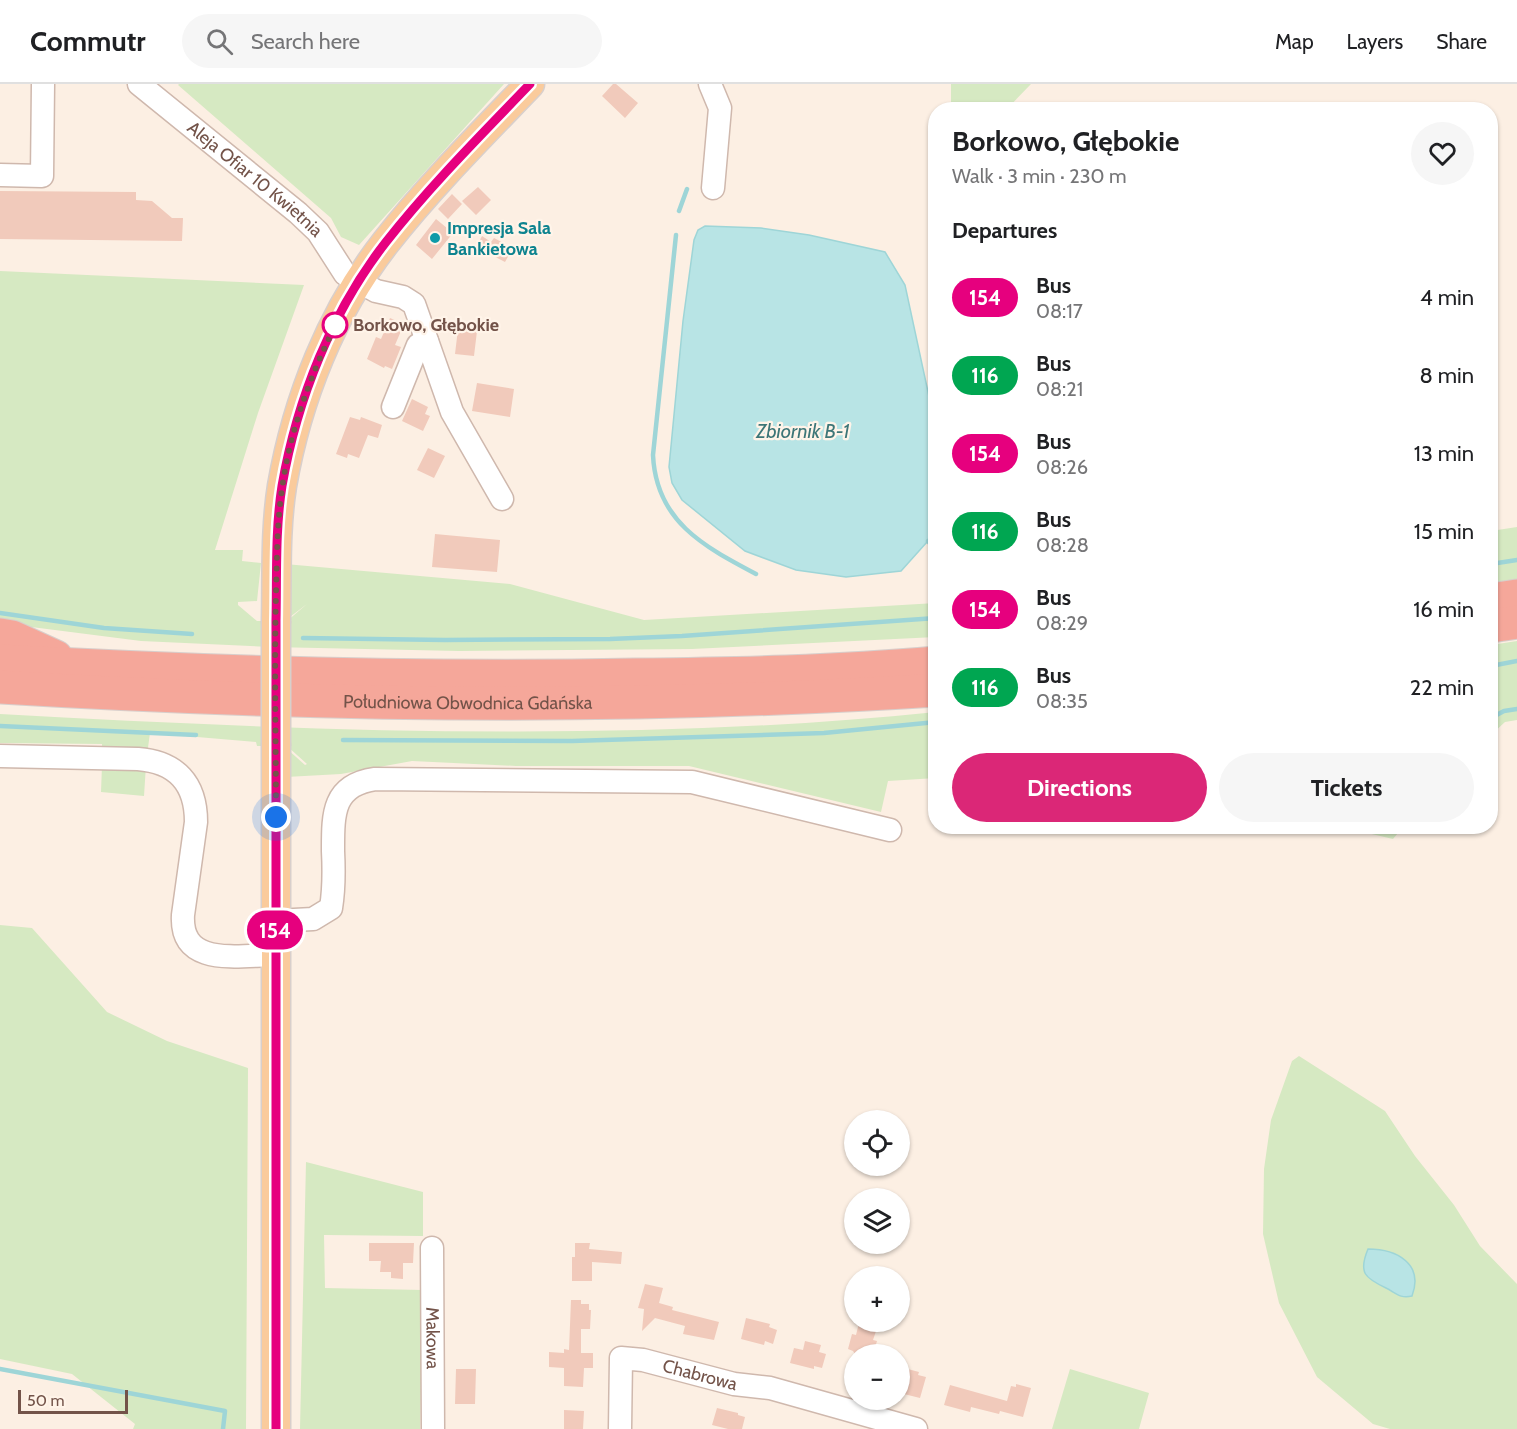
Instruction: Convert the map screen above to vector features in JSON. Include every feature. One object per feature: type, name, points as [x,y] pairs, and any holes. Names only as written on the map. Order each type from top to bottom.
[{"type":"highway","points":[[1498,599],[1517,596]]},
{"type":"highway","points":[[1498,625],[1517,622]]},
{"type":"highway","points":[[0,635],[12,637],[74,665]]},
{"type":"highway","name":"Południowa Obwodnica Gdańska","points":[[0,661],[378,676],[553,677],[732,674],[928,663]]},
{"type":"highway","name":"Południowa Obwodnica Gdańska","points":[[0,687],[235,698],[455,704],[666,702],[928,690]]},
{"type":"main road","points":[[276,1429],[276,621],[278,526],[282,487],[303,400],[322,350],[360,282],[386,242],[428,192],[530,84]]},
{"type":"street","points":[[0,175],[42,176],[44,84]]},
{"type":"street","points":[[710,84],[720,108],[713,188]]},
{"type":"street","name":"Aleja Ofiar 10 Kwietnia","points":[[152,88],[318,232],[345,274],[376,291],[403,297],[414,304],[452,412],[502,499]]},
{"type":"street","points":[[393,407],[418,345],[427,341]]},
{"type":"street","points":[[0,756],[138,759],[153,760],[167,765],[187,783],[193,795],[196,810],[182,928],[186,940],[205,954],[275,955]]},
{"type":"street","points":[[275,921],[313,919],[331,908],[334,891],[334,810],[340,798],[361,781],[692,782],[890,830]]},
{"type":"street","name":"Makowa","points":[[432,1248],[433,1429]]},
{"type":"street","name":"Chabrowa","points":[[620,1429],[621,1358],[644,1360],[734,1384],[770,1388],[845,1419],[916,1429]]},
{"type":"green space","points":[[179,84],[504,84],[359,245],[341,237],[331,218]]},
{"type":"green space","points":[[951,84],[1031,84],[1014,102],[951,102]]},
{"type":"green space","points":[[0,271],[304,285],[258,413],[215,550],[243,550],[242,561],[261,563],[257,601],[238,602],[238,605],[257,621],[287,621],[307,604],[286,620],[285,564],[510,584],[644,620],[928,603],[928,637],[692,649],[459,651],[271,647],[141,641],[0,623]]},
{"type":"green space","points":[[1517,527],[1517,582],[1498,584],[1498,530]]},
{"type":"green space","points":[[1517,641],[1517,720],[1505,722],[1498,728],[1498,644]]},
{"type":"green space","points":[[928,713],[928,778],[888,781],[881,812],[689,766],[516,766],[412,761],[341,774],[286,777],[286,748],[305,765],[307,764],[287,746],[257,746],[256,742],[150,733],[147,755],[102,755],[102,744],[0,743],[0,714],[234,725],[468,731],[586,731],[820,722]]},
{"type":"green space","points":[[102,765],[146,765],[144,796],[101,792]]},
{"type":"green space","points":[[1372,834],[1397,834],[1393,839]]},
{"type":"green space","points":[[0,925],[32,928],[107,1012],[167,1041],[248,1068],[246,1429],[133,1429],[135,1424],[72,1374],[0,1359]]},
{"type":"green space","points":[[1299,1056],[1385,1111],[1415,1156],[1454,1205],[1480,1246],[1517,1284],[1517,1429],[1390,1429],[1373,1424],[1317,1377],[1279,1303],[1263,1234],[1264,1169],[1271,1120],[1292,1061]]},
{"type":"green space","points":[[306,1162],[423,1192],[423,1236],[324,1235],[325,1288],[423,1290],[420,1429],[300,1429]]},
{"type":"green space","points":[[1070,1369],[1149,1393],[1139,1429],[1052,1429]]},
{"type":"water","name":"Zbiornik B-1","points":[[705,226],[761,228],[809,235],[885,252],[905,285],[928,392],[928,541],[901,571],[846,577],[796,570],[745,551],[682,500],[672,483],[669,467],[683,321],[694,240],[698,230]]},
{"type":"water","points":[[1368,1249],[1389,1252],[1405,1260],[1414,1275],[1415,1285],[1412,1296],[1398,1295],[1368,1278],[1364,1264]]},
{"type":"building","points":[[613,84],[616,84],[638,103],[625,118],[602,96]]},
{"type":"building","points":[[478,187],[491,200],[476,215],[462,201]]},
{"type":"building","points":[[0,191],[136,192],[136,200],[152,201],[172,218],[183,218],[182,241],[0,239]]},
{"type":"building","points":[[452,194],[462,204],[448,219],[438,209]]},
{"type":"building","name":"Impresja Sala Bankietowa","points":[[436,219],[453,233],[432,259],[416,245]]},
{"type":"building","points":[[482,236],[491,242],[494,238],[513,248],[505,262],[476,247]]},
{"type":"building","points":[[390,318],[404,324],[395,345],[401,347],[392,369],[385,366],[384,368],[367,359],[376,337],[381,339]]},
{"type":"building","points":[[458,329],[477,331],[474,356],[455,354]]},
{"type":"building","points":[[477,383],[514,389],[510,417],[472,411]]},
{"type":"building","points":[[412,399],[428,407],[425,414],[430,416],[423,431],[402,421]]},
{"type":"building","points":[[350,417],[360,420],[361,417],[382,425],[378,438],[368,435],[359,458],[348,454],[347,458],[336,454]]},
{"type":"building","points":[[428,448],[445,456],[434,478],[417,470]]},
{"type":"building","points":[[435,534],[500,540],[497,572],[432,567]]},
{"type":"building","points":[[369,1243],[414,1243],[413,1263],[403,1263],[403,1279],[391,1278],[391,1272],[380,1272],[381,1261],[369,1261]]},
{"type":"building","points":[[575,1243],[590,1243],[589,1249],[622,1252],[621,1264],[592,1262],[592,1281],[572,1281],[572,1257],[575,1257]]},
{"type":"building","points":[[645,1284],[663,1288],[659,1303],[673,1307],[672,1310],[719,1322],[714,1340],[683,1334],[685,1326],[655,1318],[642,1331],[644,1309],[638,1308]]},
{"type":"building","points":[[571,1300],[581,1300],[581,1304],[589,1304],[589,1310],[591,1310],[590,1329],[581,1329],[581,1353],[593,1353],[593,1368],[584,1368],[583,1387],[564,1386],[564,1368],[549,1367],[549,1352],[564,1353],[564,1349],[569,1350]]},
{"type":"building","points":[[746,1318],[770,1324],[769,1327],[777,1330],[773,1344],[765,1341],[764,1345],[741,1339]]},
{"type":"building","points":[[857,1332],[876,1332],[873,1340],[877,1341],[876,1344],[849,1344],[852,1334],[856,1335]]},
{"type":"building","points":[[805,1341],[821,1345],[819,1352],[826,1354],[822,1368],[814,1366],[814,1369],[790,1363],[794,1348],[803,1350]]},
{"type":"building","points":[[456,1369],[476,1369],[475,1404],[455,1404]]},
{"type":"building","points":[[910,1370],[926,1377],[920,1398],[910,1396]]},
{"type":"building","points":[[1016,1384],[1031,1388],[1023,1417],[971,1407],[970,1412],[944,1405],[950,1385],[1007,1401],[1011,1386],[1016,1387]]},
{"type":"building","points":[[717,1408],[745,1417],[742,1429],[728,1429],[712,1425]]},
{"type":"building","points":[[564,1410],[584,1411],[583,1429],[564,1429]]},
{"type":"waterway","points":[[679,211],[687,189]]},
{"type":"waterway","points":[[676,235],[653,455],[656,478],[663,498],[686,529],[718,553],[756,574]]},
{"type":"waterway","points":[[1498,563],[1517,560]]},
{"type":"waterway","points":[[0,613],[104,628],[192,634]]},
{"type":"waterway","points":[[303,638],[610,639],[928,619]]},
{"type":"waterway","points":[[1498,665],[1517,661]]},
{"type":"waterway","points":[[1498,714],[1517,709]]},
{"type":"waterway","points":[[343,740],[572,741],[824,733],[928,723]]},
{"type":"waterway","points":[[0,726],[196,735]]},
{"type":"waterway","points":[[0,1369],[225,1411],[223,1429]]},
{"type":"bus line","name":"154","points":[[276,1429],[276,621],[278,526],[282,487],[303,400],[322,350],[372,261],[428,192],[530,84]]},
{"type":"place","name":"Impresja Sala Bankietowa","points":[[435,238]]},
{"type":"place","name":"Borkowo, Głębokie","points":[[335,325]]},
{"type":"route","points":[[276,817],[276,598],[278,526],[282,487],[303,400],[322,350],[338,320],[335,325]]}]
